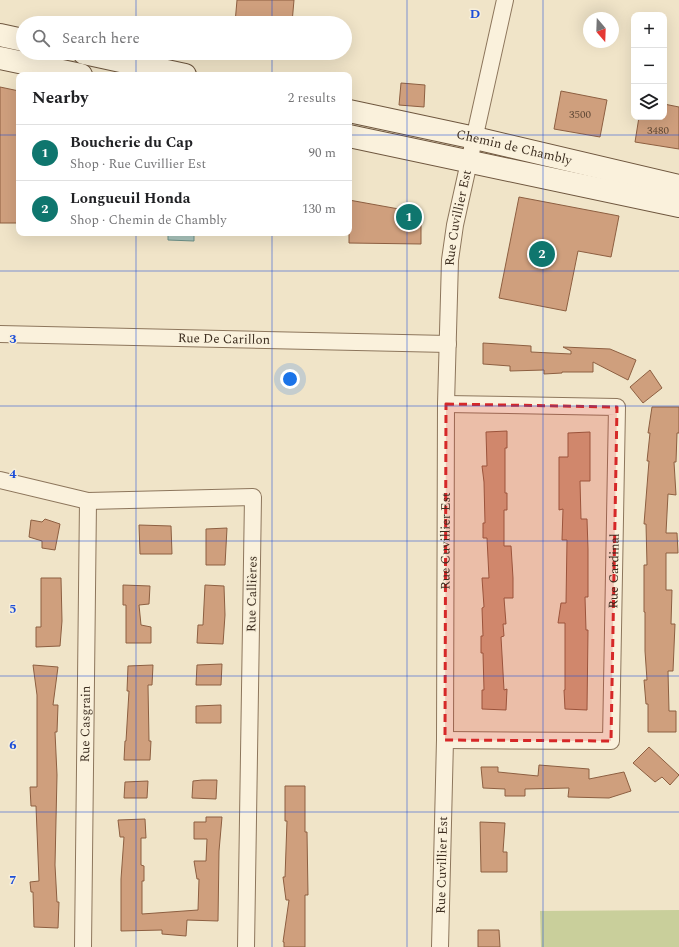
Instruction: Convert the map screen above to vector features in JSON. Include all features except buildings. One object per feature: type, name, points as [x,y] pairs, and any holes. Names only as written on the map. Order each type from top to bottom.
[{"type":"main road","points":[[0,35],[16,38]]},
{"type":"main road","points":[[0,58],[67,72]]},
{"type":"main road","points":[[116,60],[171,72]]},
{"type":"main road","name":"Chemin de Chambly","points":[[352,112],[475,138],[679,186]]},
{"type":"main road","name":"Chemin de Chambly","points":[[352,137],[679,206]]},
{"type":"street","name":"Rue Cuvillier Est","points":[[440,947],[445,740],[446,404],[450,260],[455,225],[505,0]]},
{"type":"street","name":"Rue De Carillon","points":[[0,334],[448,344]]},
{"type":"street","name":"Rue Cardinal","points":[[445,740],[611,741],[617,407],[446,404]]},
{"type":"street","name":"Rue Callières","points":[[0,480],[88,501],[253,497],[246,947]]},
{"type":"street","name":"Rue Casgrain","points":[[83,947],[88,501]]},
{"type":"highlighted area","points":[[446,404],[617,407],[611,741],[445,740]]},
{"type":"green space","points":[[679,910],[679,947],[541,947],[540,911]]},
{"type":"water","points":[[168,236],[194,236],[194,241],[168,240]]},
{"type":"place","name":"Boucherie du Cap","points":[[409,217]]},
{"type":"place","name":"Longueuil Honda","points":[[542,254]]}]
